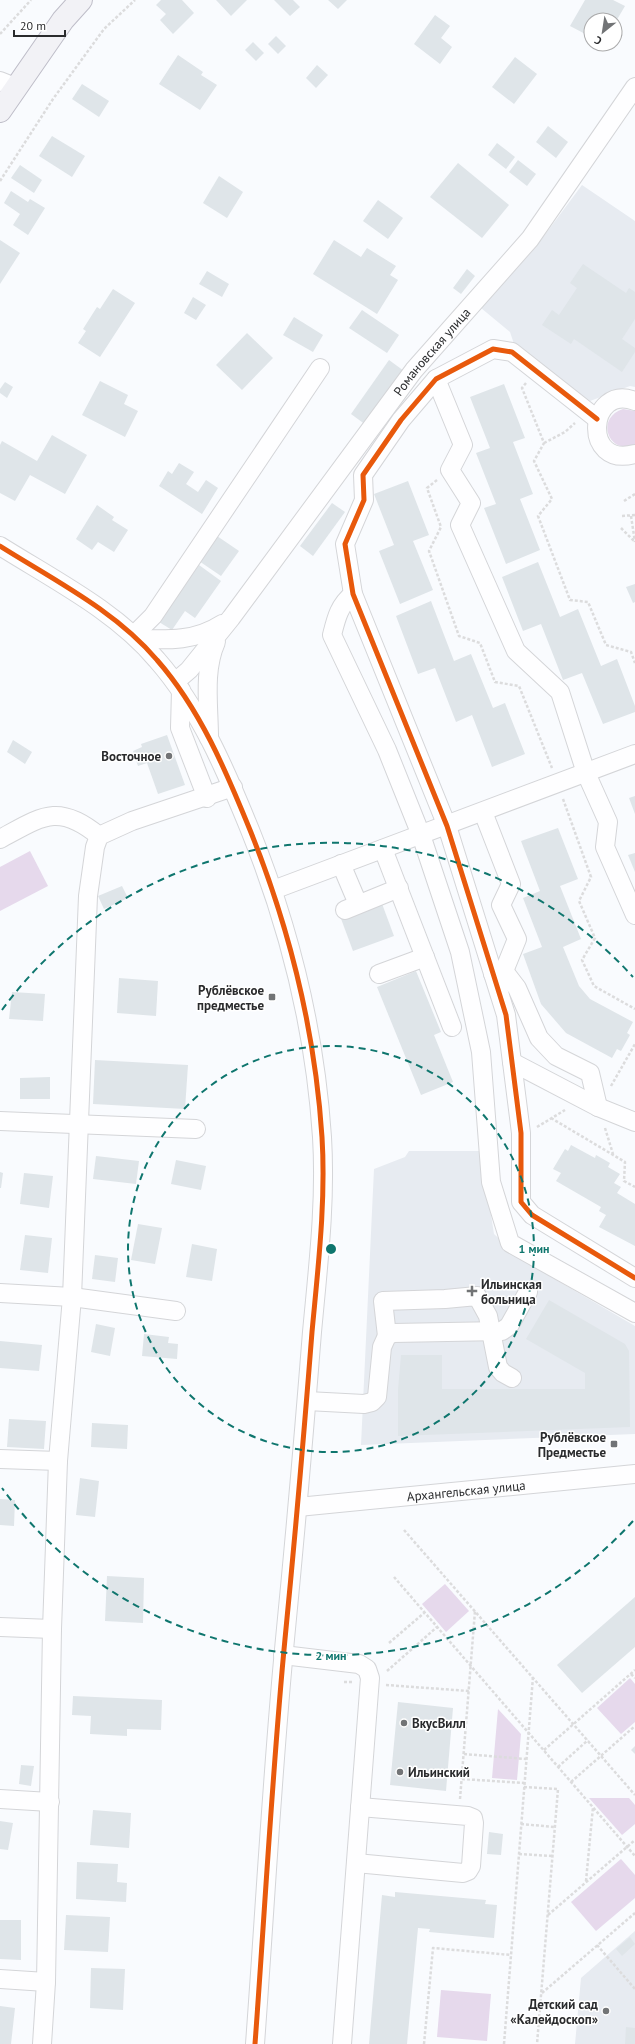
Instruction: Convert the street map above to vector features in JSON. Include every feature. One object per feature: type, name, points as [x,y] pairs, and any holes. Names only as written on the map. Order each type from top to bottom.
[{"type":"main road","points":[[0,111],[8,84],[81,0]]},
{"type":"street","name":"Романовская улица","points":[[178,686],[231,618],[414,370],[530,238],[635,87]]},
{"type":"street","points":[[635,454],[627,456],[616,455],[606,449],[599,440],[591,415],[536,369],[512,352],[493,349],[436,379],[401,420],[363,475],[364,500],[345,544],[353,594],[447,826],[498,972],[506,1015],[521,1133],[520,1202],[532,1215],[635,1278]]},
{"type":"street","points":[[137,637],[153,616],[320,368]]},
{"type":"street","points":[[436,379],[463,445],[450,470],[471,503],[460,525],[516,651],[560,692],[586,773],[608,822],[605,847],[635,915]]},
{"type":"street","points":[[591,415],[603,409],[611,402],[622,399],[635,402]]},
{"type":"street","points":[[0,546],[92,604],[137,637],[178,686],[209,738],[233,788],[273,890],[302,991],[314,1057],[322,1140],[319,1245],[298,1508],[283,1655],[255,2044]]},
{"type":"street","points":[[353,594],[346,600],[336,615],[332,635],[387,750],[421,835],[460,952],[480,1044],[491,1182],[510,1243],[635,1313]]},
{"type":"street","name":"Романовская улица","points":[[137,637],[178,640],[196,637],[213,630],[231,618]]},
{"type":"street","name":"Романовская улица","points":[[209,738],[209,663],[217,640],[231,618]]},
{"type":"street","points":[[178,686],[180,728],[207,798]]},
{"type":"street","points":[[273,890],[447,826],[635,754]]},
{"type":"street","points":[[42,2044],[46,1982],[52,1629],[58,1461],[72,1297],[88,896],[95,847],[99,836],[132,821],[207,798],[233,788]]},
{"type":"street","points":[[483,812],[511,884],[501,905],[517,939],[498,972]]},
{"type":"street","points":[[0,839],[37,819],[51,815],[70,817],[88,827],[99,836]]},
{"type":"street","points":[[383,849],[452,1027]]},
{"type":"street","points":[[341,864],[351,907],[399,888]]},
{"type":"street","points":[[379,974],[425,957]]},
{"type":"street","points":[[498,972],[517,988],[538,1038],[556,1056],[590,1073],[598,1107]]},
{"type":"street","points":[[512,1062],[598,1107],[635,1122]]},
{"type":"street","points":[[0,1121],[196,1129]]},
{"type":"street","points":[[500,1213],[520,1202]]},
{"type":"street","points":[[386,1336],[394,1333],[502,1331],[509,1326],[528,1292]]},
{"type":"street","points":[[0,1293],[72,1297],[176,1311]]},
{"type":"street","points":[[307,1401],[364,1404],[372,1402],[377,1397],[382,1347],[386,1336],[383,1300],[445,1299],[477,1296],[488,1316],[498,1367],[503,1373],[512,1378]]},
{"type":"street","points":[[0,1458],[58,1461]]},
{"type":"street","name":"Архангельская улица","points":[[298,1508],[635,1474]]},
{"type":"street","points":[[0,1627],[52,1629]]},
{"type":"street","points":[[283,1655],[359,1664],[368,1669],[370,1684],[342,2044]]},
{"type":"street","points":[[0,1799],[50,1802]]},
{"type":"street","points":[[356,1864],[463,1872],[468,1871],[471,1866],[473,1838],[473,1818],[468,1816],[360,1808]]},
{"type":"street","points":[[0,1979],[46,1982]]},
{"type":"path","points":[[0,34],[31,0]]},
{"type":"path","points":[[0,181],[53,99],[104,29],[135,0]]},
{"type":"path","points":[[536,369],[522,388],[544,443]]},
{"type":"path","points":[[591,415],[576,422],[565,432],[544,443],[534,461],[552,499],[538,516],[570,600],[588,602],[606,645],[631,652],[635,663]]},
{"type":"path","points":[[450,470],[427,488],[441,527],[429,550],[459,636],[480,643],[495,682],[519,686],[553,770]]},
{"type":"path","points":[[624,501],[635,494]]},
{"type":"path","points":[[622,516],[633,515],[635,542]]},
{"type":"path","points":[[621,528],[635,542]]},
{"type":"path","points":[[563,799],[591,877],[579,901],[595,938],[582,960],[594,986],[635,1009]]},
{"type":"path","points":[[551,1118],[625,1162],[624,1181],[635,1187]]},
{"type":"path","points":[[404,1530],[635,1795]]},
{"type":"path","points":[[394,1578],[635,1856]]},
{"type":"path","points":[[460,1800],[475,1611]]},
{"type":"path","points":[[389,1643],[424,1613]]},
{"type":"path","points":[[387,1671],[437,1627]]},
{"type":"path","points":[[544,1750],[635,1670]]},
{"type":"path","points":[[631,1674],[635,1678]]},
{"type":"path","points":[[504,2044],[533,1677]]},
{"type":"path","points":[[344,1682],[469,1691]]},
{"type":"path","points":[[571,1782],[635,1726]]},
{"type":"path","points":[[558,1767],[588,1740]]},
{"type":"path","points":[[464,1754],[526,1759]]},
{"type":"path","points":[[462,1779],[558,1790],[537,2044]]},
{"type":"path","points":[[586,1882],[593,1807]]},
{"type":"path","points":[[521,1824],[555,1827]]},
{"type":"path","points":[[548,1915],[635,1840]]},
{"type":"path","points":[[519,1854],[552,1856]]},
{"type":"path","points":[[541,1994],[635,1912]]},
{"type":"path","points":[[597,1946],[635,1990]]},
{"type":"path","points":[[424,2044],[433,1948],[511,1955]]},
{"type":"shaded area","points":[[582,185],[635,221],[635,387],[630,386],[590,401],[515,347],[510,332],[481,308],[535,248]]},
{"type":"shaded area","points":[[623,409],[635,411],[635,444],[626,447],[613,441],[607,428],[609,421],[614,414]]},
{"type":"shaded area","points":[[30,851],[48,886],[0,911],[0,867]]},
{"type":"shaded area","name":"Ильинская больница","points":[[409,1151],[481,1151],[494,1234],[522,1260],[635,1326],[635,1434],[361,1445],[374,1169],[405,1157]]},
{"type":"shaded area","points":[[445,1584],[469,1611],[446,1632],[422,1604]]},
{"type":"shaded area","points":[[630,1678],[635,1684],[635,1722],[621,1734],[597,1708]]},
{"type":"shaded area","points":[[498,1709],[521,1734],[517,1780],[492,1778]]},
{"type":"shaded area","points":[[589,1798],[629,1798],[635,1805],[635,1824],[622,1835]]},
{"type":"shaded area","points":[[621,1859],[635,1875],[635,1898],[596,1931],[571,1902]]},
{"type":"shaded area","name":"Детский сад «Калейдоскоп»","points":[[635,1931],[635,2044],[575,2044],[581,1978]]},
{"type":"shaded area","points":[[441,1990],[491,1994],[487,2041],[437,2037]]},
{"type":"building","points":[[161,0],[182,0],[194,13],[173,34],[160,20],[166,14],[156,5]]},
{"type":"building","points":[[216,0],[247,0],[231,16]]},
{"type":"building","points":[[274,0],[293,0],[300,7],[290,16]]},
{"type":"building","points":[[328,0],[347,0],[338,9]]},
{"type":"building","points":[[585,0],[613,0],[625,6],[621,12],[583,12],[583,33],[570,26]]},
{"type":"building","points":[[435,15],[450,26],[441,38],[452,47],[440,64],[414,44]]},
{"type":"building","points":[[276,36],[286,46],[278,54],[268,44]]},
{"type":"building","points":[[253,42],[264,53],[256,61],[245,50]]},
{"type":"building","points":[[178,55],[203,72],[201,75],[217,85],[200,110],[159,84]]},
{"type":"building","points":[[515,57],[537,74],[514,104],[492,87]]},
{"type":"building","points":[[317,65],[328,75],[316,88],[306,78]]},
{"type":"building","points":[[82,84],[109,101],[99,117],[72,99]]},
{"type":"building","points":[[548,126],[568,142],[556,158],[536,142]]},
{"type":"building","points":[[52,136],[85,156],[72,177],[39,156]]},
{"type":"building","points":[[497,143],[515,157],[506,169],[488,155]]},
{"type":"building","points":[[518,160],[536,174],[527,186],[509,172]]},
{"type":"building","points":[[458,163],[509,205],[482,238],[430,197]]},
{"type":"building","points":[[20,165],[42,180],[34,193],[11,178]]},
{"type":"building","points":[[219,176],[243,192],[227,218],[203,203]]},
{"type":"building","points":[[11,191],[28,202],[30,199],[45,208],[28,235],[13,225],[20,214],[4,203]]},
{"type":"building","points":[[378,200],[403,218],[388,239],[363,221]]},
{"type":"building","points":[[0,240],[20,253],[0,284]]},
{"type":"building","points":[[334,240],[361,257],[367,248],[396,266],[390,275],[398,280],[377,314],[313,274]]},
{"type":"building","points":[[583,264],[626,293],[629,288],[635,292],[635,319],[622,339],[635,348],[635,352],[622,372],[574,339],[571,344],[542,325],[552,310],[559,315],[577,288],[570,283]]},
{"type":"building","points":[[467,269],[475,276],[461,294],[453,288]]},
{"type":"building","points":[[207,271],[229,284],[222,297],[199,284]]},
{"type":"building","points":[[113,289],[135,303],[100,357],[78,343],[86,331],[83,329],[97,307],[100,309]]},
{"type":"building","points":[[193,297],[206,305],[196,320],[184,313]]},
{"type":"building","points":[[362,310],[399,335],[387,353],[349,328]]},
{"type":"building","points":[[294,317],[323,335],[313,352],[283,335]]},
{"type":"building","points":[[247,333],[273,358],[242,390],[216,365]]},
{"type":"building","points":[[389,360],[404,371],[366,425],[351,414]]},
{"type":"building","points":[[100,381],[128,395],[124,404],[138,411],[125,437],[82,415]]},
{"type":"building","points":[[5,382],[13,387],[7,398],[0,393],[0,389]]},
{"type":"building","points":[[504,384],[525,438],[513,442],[533,494],[520,499],[540,550],[506,564],[484,508],[496,504],[476,453],[490,448],[470,397]]},
{"type":"building","points":[[52,435],[87,455],[65,494],[30,475],[15,501],[0,493],[0,445],[2,441],[37,461]]},
{"type":"building","points":[[179,463],[194,472],[186,484],[198,492],[206,480],[218,488],[202,514],[159,486],[168,471],[172,474]]},
{"type":"building","points":[[408,481],[429,535],[413,541],[433,590],[400,604],[379,551],[394,545],[374,494]]},
{"type":"building","points":[[332,503],[345,512],[313,556],[300,546]]},
{"type":"building","points":[[97,505],[114,517],[112,520],[128,530],[114,552],[98,542],[92,550],[76,539]]},
{"type":"building","points":[[217,536],[239,551],[221,576],[199,561]]},
{"type":"building","points":[[538,562],[560,617],[578,609],[601,666],[617,659],[635,706],[635,712],[603,724],[582,673],[563,680],[541,624],[523,631],[502,577]]},
{"type":"building","points":[[199,565],[221,581],[195,618],[185,611],[172,630],[159,622]]},
{"type":"building","points":[[635,584],[635,602],[633,603],[626,587]]},
{"type":"building","points":[[431,601],[454,661],[471,654],[493,708],[505,703],[525,754],[492,767],[472,715],[456,722],[435,668],[418,674],[396,616]]},
{"type":"building","points":[[167,735],[185,785],[158,794],[147,763],[138,766],[133,751],[142,747],[141,744]]},
{"type":"building","points":[[13,740],[32,752],[25,764],[7,752]]},
{"type":"building","points":[[635,796],[635,814],[629,798]]},
{"type":"building","points":[[558,828],[578,879],[560,886],[581,939],[563,947],[579,986],[590,999],[633,1022],[627,1033],[630,1035],[621,1051],[617,1049],[612,1058],[566,1033],[541,1004],[523,954],[542,947],[523,898],[540,891],[521,841]]},
{"type":"building","points":[[635,853],[635,872],[628,855]]},
{"type":"building","points":[[122,886],[128,898],[104,909],[98,896]]},
{"type":"building","points":[[381,901],[394,936],[353,951],[340,916]]},
{"type":"building","points":[[416,971],[441,1032],[434,1035],[453,1082],[421,1095],[377,987]]},
{"type":"building","points":[[119,978],[158,981],[156,1016],[117,1013]]},
{"type":"building","points":[[12,992],[45,994],[43,1021],[9,1019]]},
{"type":"building","points":[[95,1060],[188,1065],[185,1109],[93,1104]]},
{"type":"building","points":[[50,1077],[50,1099],[20,1099],[20,1078]]},
{"type":"building","points":[[571,1145],[595,1158],[596,1155],[610,1163],[608,1167],[620,1174],[614,1183],[621,1187],[617,1193],[635,1204],[635,1246],[599,1227],[606,1215],[599,1211],[601,1207],[556,1181],[561,1173],[553,1169],[565,1149],[568,1151]]},
{"type":"building","points":[[96,1156],[139,1161],[136,1184],[93,1179]]},
{"type":"building","points":[[176,1160],[206,1166],[201,1190],[171,1184]]},
{"type":"building","points":[[0,1172],[3,1173],[1,1188],[0,1188]]},
{"type":"building","points":[[24,1173],[53,1176],[49,1208],[20,1204]]},
{"type":"building","points":[[138,1224],[162,1228],[155,1264],[131,1260]]},
{"type":"building","points":[[25,1235],[52,1238],[48,1273],[20,1270]]},
{"type":"building","points":[[192,1244],[217,1249],[212,1281],[186,1277]]},
{"type":"building","points":[[95,1255],[118,1258],[115,1282],[92,1279]]},
{"type":"building","points":[[549,1300],[625,1344],[629,1351],[630,1427],[398,1436],[398,1390],[401,1355],[442,1355],[442,1389],[585,1389],[585,1373],[526,1339]]},
{"type":"building","points":[[96,1324],[115,1328],[110,1356],[91,1352]]},
{"type":"building","points":[[144,1334],[169,1337],[168,1343],[178,1344],[177,1359],[142,1356]]},
{"type":"building","points":[[0,1341],[42,1345],[39,1371],[0,1368]]},
{"type":"building","points":[[9,1419],[46,1421],[44,1449],[7,1447]]},
{"type":"building","points":[[92,1423],[128,1425],[127,1449],[91,1447]]},
{"type":"building","points":[[80,1478],[99,1481],[95,1517],[76,1515]]},
{"type":"building","points":[[0,1499],[15,1500],[14,1526],[0,1525]]},
{"type":"building","points":[[107,1576],[144,1578],[143,1623],[105,1621]]},
{"type":"building","points":[[635,1597],[635,1647],[582,1693],[557,1665]]},
{"type":"building","points":[[73,1696],[162,1700],[161,1730],[127,1729],[127,1736],[90,1734],[91,1716],[72,1715]]},
{"type":"building","points":[[398,1702],[453,1708],[446,1791],[390,1785]]},
{"type":"building","points":[[635,1746],[635,1754],[631,1750]]},
{"type":"building","points":[[21,1765],[34,1766],[31,1786],[19,1784]]},
{"type":"building","points":[[93,1810],[131,1813],[129,1848],[90,1845]]},
{"type":"building","points":[[0,1821],[13,1823],[8,1850],[0,1849]]},
{"type":"building","points":[[489,1832],[503,1834],[501,1855],[487,1854]]},
{"type":"building","points":[[77,1862],[118,1864],[117,1882],[127,1883],[126,1902],[76,1899]]},
{"type":"building","points":[[395,1892],[486,1900],[485,1904],[497,1905],[494,1938],[429,1932],[430,1929],[418,1928],[407,2044],[369,2044],[382,1895],[395,1897]]},
{"type":"building","points":[[66,1915],[110,1917],[108,1952],[64,1950]]},
{"type":"building","points":[[0,1920],[21,1920],[21,1960],[0,1959]]},
{"type":"building","points":[[630,1937],[635,1944],[622,1956],[616,1949]]},
{"type":"building","points":[[91,1968],[125,1969],[123,2010],[90,2008]]},
{"type":"building","points":[[0,2006],[15,2008],[11,2044],[0,2044]]},
{"type":"building","points":[[626,2027],[635,2028],[635,2044],[625,2044]]},
{"type":"cycle path","points":[[597,419],[512,352],[493,349],[436,379],[401,420],[363,475],[364,500],[345,544],[353,594],[447,826],[506,1015],[521,1133],[521,1202],[532,1215],[635,1278]]},
{"type":"cycle path","points":[[0,546],[83,597],[123,626],[141,642],[157,660],[186,699],[211,741],[241,808],[264,867],[289,943],[307,1019],[319,1097],[322,1137],[323,1186],[321,1234],[280,1690],[255,2044]]},
{"type":"place","name":"Восточное","points":[[169,756]]},
{"type":"place","name":"Рублёвское предместье","points":[[272,997]]},
{"type":"place","name":"Ильинская больница","points":[[472,1291]]},
{"type":"place","name":"Рублёвское Предместье","points":[[614,1444]]},
{"type":"place","name":"ВкусВилл","points":[[404,1723]]},
{"type":"place","name":"Ильинский","points":[[400,1772]]},
{"type":"place","name":"Детский сад «Калейдоскоп»","points":[[606,2011]]}]
